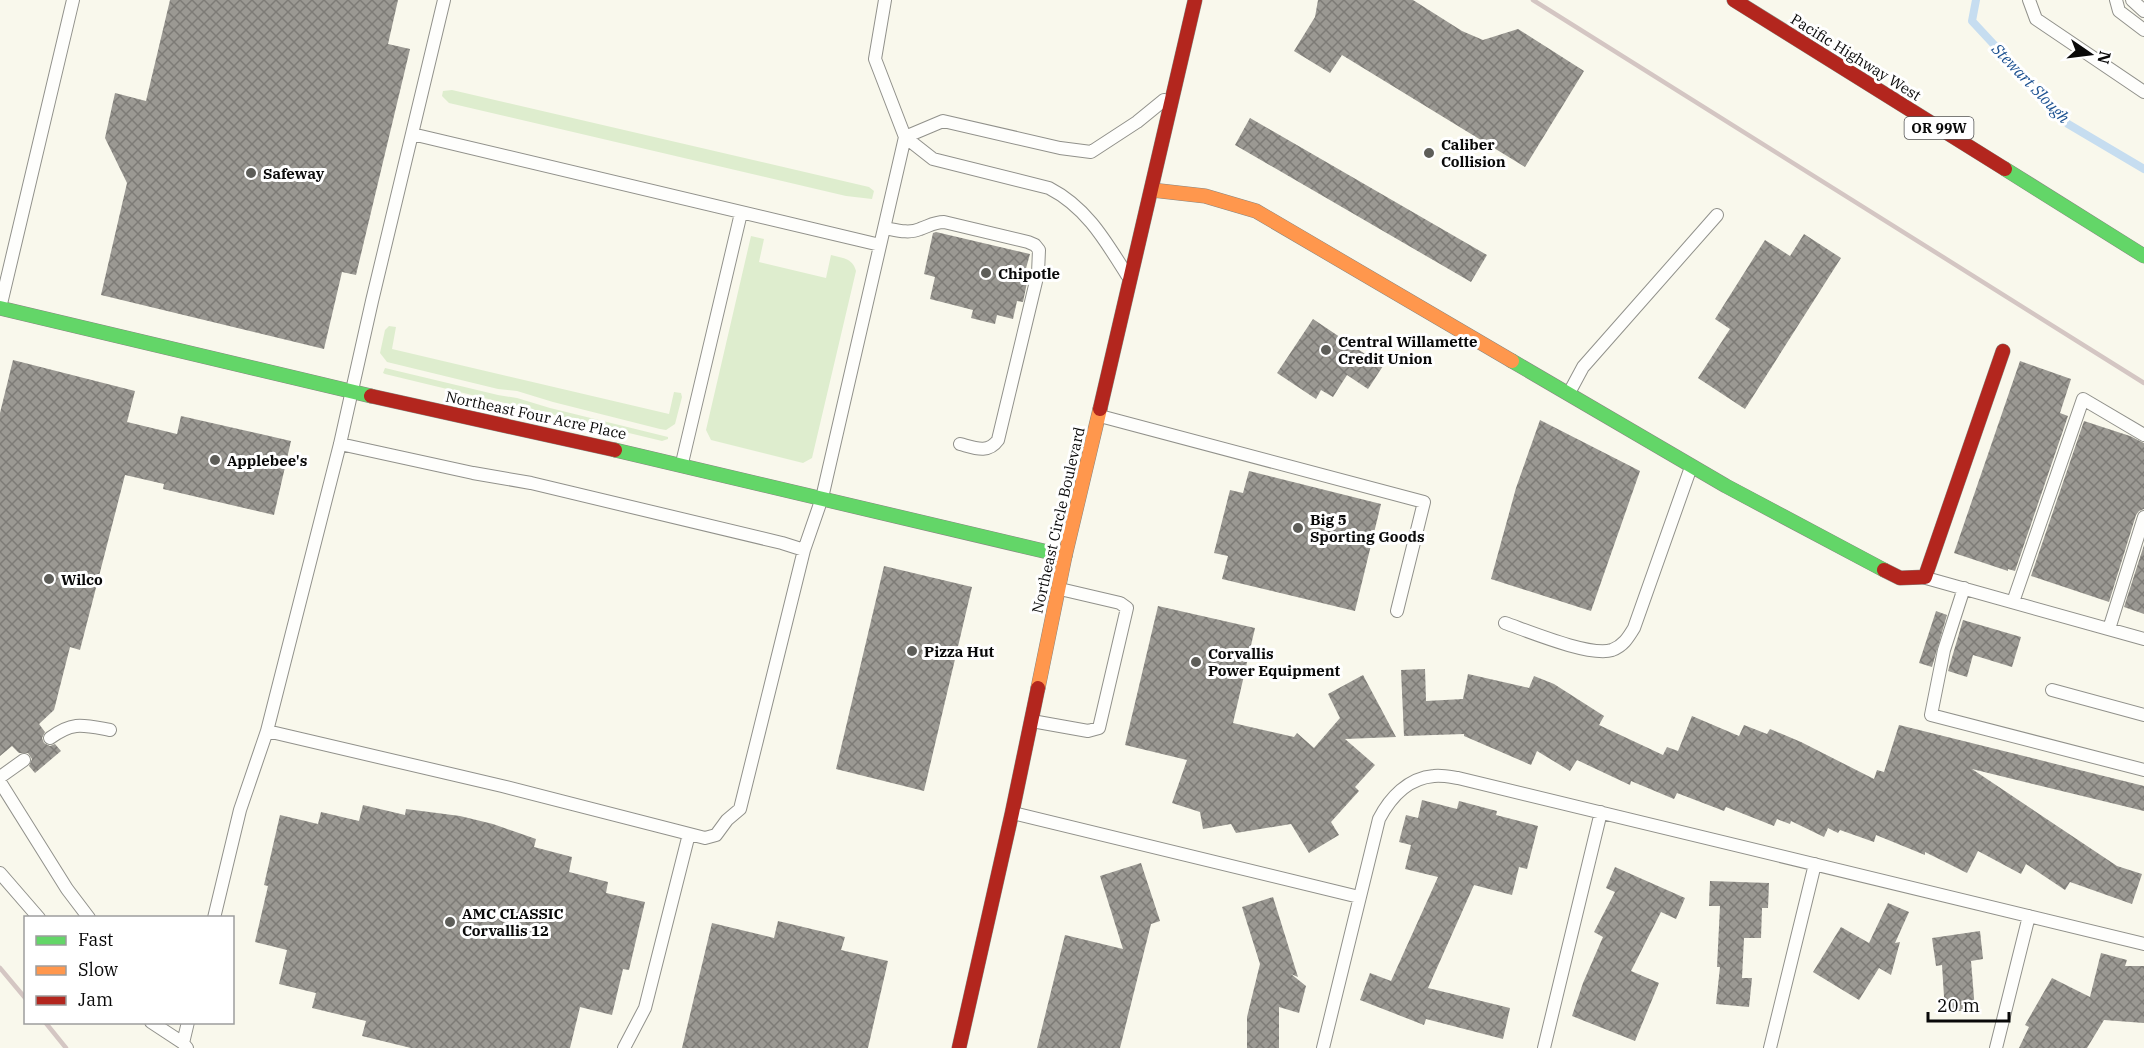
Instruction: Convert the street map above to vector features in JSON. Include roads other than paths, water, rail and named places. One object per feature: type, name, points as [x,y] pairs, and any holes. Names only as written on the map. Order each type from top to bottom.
[{"type":"main road","name":"Northeast Circle Boulevard","points":[[959,1048],[1012,813],[1065,556],[1195,0]]},
{"type":"main road","name":"Pacific Highway West","points":[[1734,0],[2144,256]]},
{"type":"main road","points":[[1152,190],[1205,196],[1256,211],[1692,466],[1900,578],[1925,577],[2003,351]]},
{"type":"main road","name":"Northeast Four Acre Place","points":[[0,308],[351,392],[682,464],[1065,556]]},
{"type":"lane","points":[[0,308],[73,0]]},
{"type":"lane","points":[[214,916],[240,810],[267,731],[340,444],[444,0]]},
{"type":"lane","points":[[885,0],[875,59],[905,136],[933,159],[1049,188],[1062,195],[1094,224],[1131,281]]},
{"type":"lane","points":[[2029,0],[2036,19],[2144,92]]},
{"type":"lane","points":[[2116,0],[2119,11],[2144,30]]},
{"type":"lane","points":[[2132,0],[2144,11]]},
{"type":"lane","points":[[905,136],[943,121],[1060,148],[1091,152],[1137,122],[1175,92]]},
{"type":"lane","points":[[412,134],[880,245]]},
{"type":"lane","points":[[267,731],[379,756],[705,838],[716,835],[727,820],[740,809],[804,550],[822,498],[905,136]]},
{"type":"lane","points":[[682,464],[741,213]]},
{"type":"lane","points":[[1569,394],[1583,367],[1717,215]]},
{"type":"lane","points":[[885,228],[902,231],[918,230],[937,222],[944,222],[1028,242],[1039,250],[1038,273],[998,440],[987,450],[960,444]]},
{"type":"lane","points":[[2013,602],[2083,399],[2144,435]]},
{"type":"lane","points":[[1099,415],[1424,502],[1397,611]]},
{"type":"lane","points":[[340,444],[473,473],[531,483],[804,550]]},
{"type":"lane","points":[[1505,624],[1595,652],[1611,650],[1623,645],[1634,628],[1692,466]]},
{"type":"lane","points":[[2109,629],[2144,516]]},
{"type":"lane","points":[[1925,577],[2144,639]]},
{"type":"lane","points":[[1964,588],[1944,650],[1931,716],[2144,770]]},
{"type":"lane","points":[[1031,721],[1088,731],[1099,728],[1127,608],[1120,603],[1059,589]]},
{"type":"lane","points":[[2052,690],[2144,715]]},
{"type":"lane","points":[[50,738],[65,727],[85,725],[110,730]]},
{"type":"lane","points":[[0,777],[24,760]]},
{"type":"lane","points":[[1323,1048],[1379,819],[1387,804],[1398,792],[1418,780],[1434,776],[1458,778],[2144,944]]},
{"type":"lane","points":[[0,782],[67,889],[87,916]]},
{"type":"lane","points":[[1544,1048],[1601,812]]},
{"type":"lane","points":[[1012,813],[1359,897]]},
{"type":"lane","points":[[624,1048],[645,1008],[689,834]]},
{"type":"lane","points":[[1770,1048],[1815,864]]},
{"type":"lane","points":[[0,873],[37,916]]},
{"type":"lane","points":[[1996,1048],[2029,916]]},
{"type":"lane","points":[[154,1024],[185,1046],[188,1024]]},
{"type":"waterway","name":"Stewart Slough","points":[[1976,0],[1972,21],[2068,124],[2144,169]]},
{"type":"railway","points":[[1533,0],[2144,383]]},
{"type":"railway","points":[[0,968],[24,997]]},
{"type":"railway","points":[[47,1024],[66,1048]]},
{"type":"place","name":"Caliber Collision","points":[[1429,153]]},
{"type":"place","name":"Safeway","points":[[251,173]]},
{"type":"place","name":"Chipotle","points":[[986,273]]},
{"type":"place","name":"Central Willamette Credit Union","points":[[1326,350]]},
{"type":"place","name":"Applebee's","points":[[215,460]]},
{"type":"place","name":"Big 5 Sporting Goods","points":[[1298,528]]},
{"type":"place","name":"Wilco","points":[[49,579]]},
{"type":"place","name":"Pizza Hut","points":[[912,651]]},
{"type":"place","name":"Corvallis Power Equipment","points":[[1196,662]]},
{"type":"place","name":"AMC CLASSIC Corvallis 12","points":[[450,922]]}]
